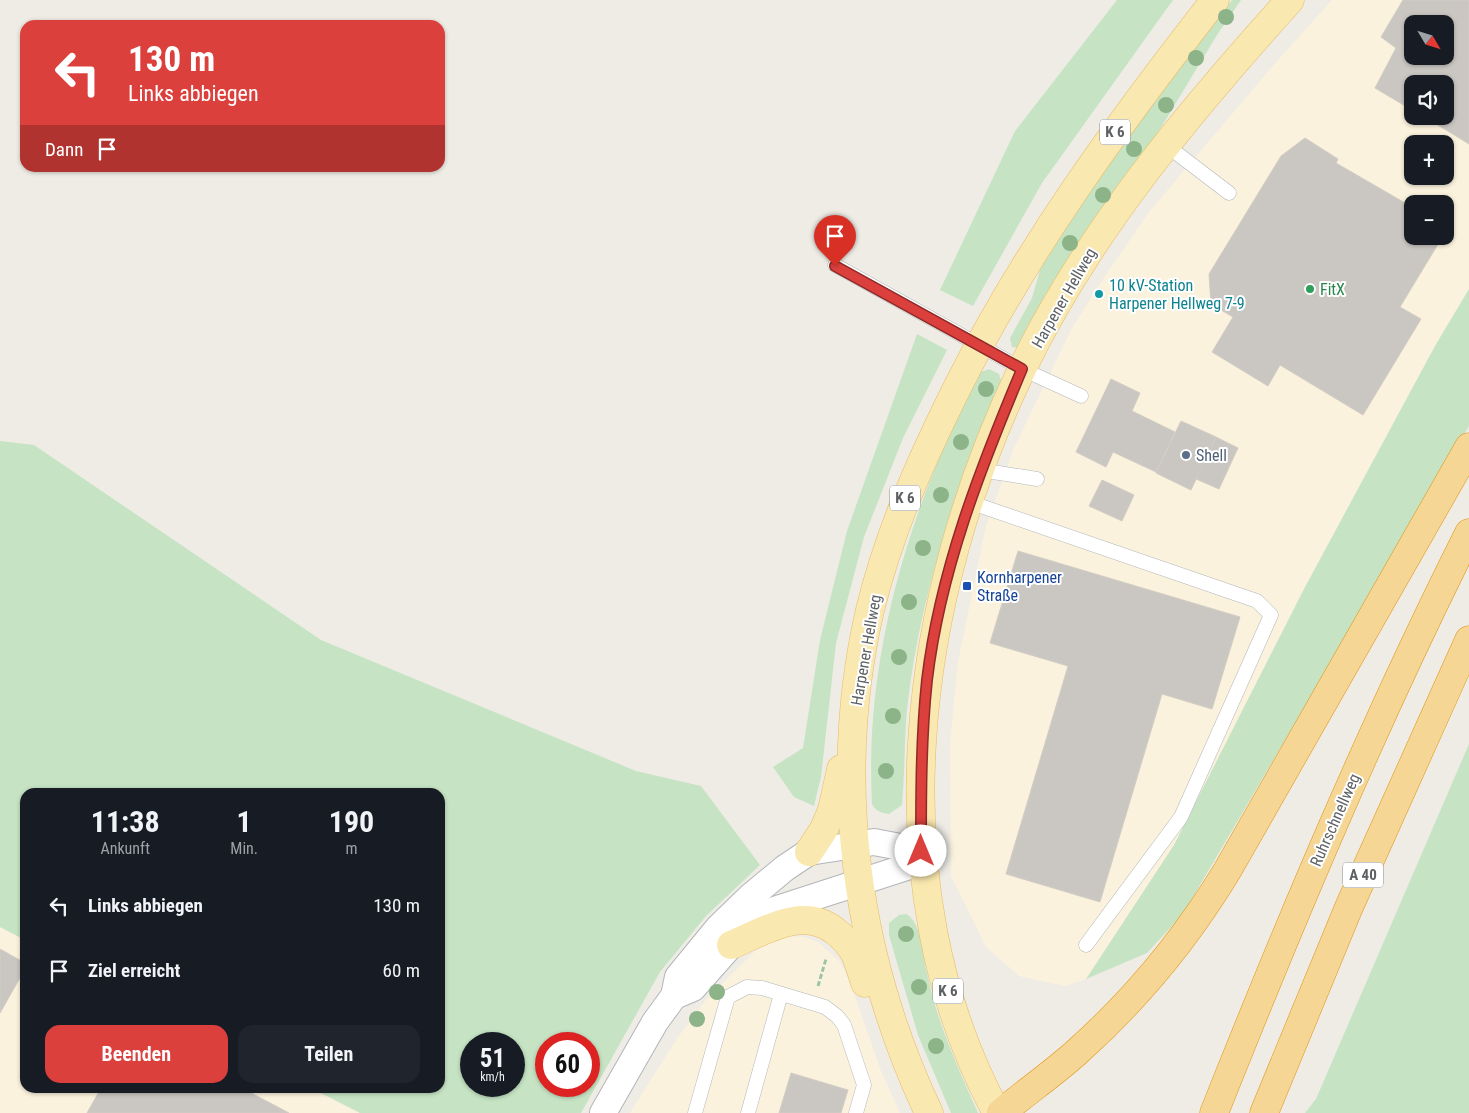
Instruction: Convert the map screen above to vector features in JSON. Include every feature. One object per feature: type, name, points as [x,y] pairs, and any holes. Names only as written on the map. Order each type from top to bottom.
[{"type":"highway","points":[[999,1113],[1078,1051],[1118,1012],[1189,931],[1227,871],[1469,447]]},
{"type":"highway","name":"Ruhrschnellweg","points":[[1214,1113],[1292,920],[1345,797],[1469,533]]},
{"type":"highway","name":"A 40","points":[[1264,1113],[1353,898],[1469,640]]},
{"type":"main road","name":"Harpener Hellweg","points":[[929,1113],[895,1032],[869,940],[858,882],[854,844],[852,750],[859,673],[870,610],[884,561],[909,488],[978,343],[1064,203],[1153,79],[1215,0]]},
{"type":"main road","name":"Harpener Hellweg","points":[[999,1113],[978,1077],[962,1037],[941,970],[930,920],[922,857],[921,791],[928,680],[947,578],[980,470],[1022,369],[1094,245],[1166,145],[1290,0]]},
{"type":"main road","points":[[809,852],[824,829],[832,810],[840,772],[852,750]]},
{"type":"main road","points":[[731,946],[772,928],[803,919],[827,926],[840,935],[855,954],[878,1022],[895,1032]]},
{"type":"street","points":[[603,1113],[655,1022],[674,996],[678,977],[719,927],[750,897],[785,868],[809,852],[874,842],[922,857]]},
{"type":"street","points":[[674,996],[693,988],[731,946],[742,930],[757,918],[774,910],[858,882],[922,857]]},
{"type":"lane","points":[[1166,145],[1229,193]]},
{"type":"lane","points":[[835,266],[978,343],[1022,369],[1081,396]]},
{"type":"lane","points":[[980,470],[1038,479]]},
{"type":"lane","points":[[969,502],[1257,601],[1271,615],[1181,817],[1086,946]]},
{"type":"lane","points":[[695,1113],[728,997],[746,987],[762,988],[826,1007],[844,1025],[864,1085],[856,1113]]},
{"type":"lane","points":[[748,1113],[781,994]]},
{"type":"path","points":[[813,1003],[830,946],[840,935]]},
{"type":"shaded area","points":[[1332,0],[1469,0],[1469,289],[1435,346],[1304,589],[1174,845],[1086,979],[1065,986],[1019,976],[986,947],[951,876],[950,744],[958,662],[986,526],[1014,448],[1072,328],[1149,212],[1271,68]]},
{"type":"shaded area","points":[[0,927],[20,937],[20,1093],[321,1093],[360,1113],[0,1113]]},
{"type":"shaded area","points":[[789,936],[804,937],[818,942],[840,962],[850,982],[881,1071],[900,1113],[630,1113],[678,1037],[705,1001],[755,951],[774,939]]},
{"type":"green space","points":[[1117,0],[1173,0],[1042,183],[973,306],[940,290],[1015,131]]},
{"type":"green space","points":[[1232,0],[1241,0],[1020,348],[1012,347],[1010,338],[1032,298],[1044,256],[1135,123]]},
{"type":"green space","points":[[1469,289],[1469,426],[1183,914],[1147,953],[1086,979],[1174,845],[1304,589],[1435,346]]},
{"type":"green space","points":[[917,334],[947,350],[903,438],[864,537],[836,643],[821,777],[814,806],[794,797],[773,767],[803,748],[820,640],[847,531]]},
{"type":"green space","points":[[989,369],[999,374],[1002,384],[969,463],[930,585],[920,626],[907,710],[902,805],[889,814],[884,813],[877,810],[872,804],[872,747],[876,691],[884,636],[913,528],[932,476],[978,373]]},
{"type":"green space","points":[[0,441],[34,445],[321,640],[636,771],[701,786],[760,865],[706,916],[660,972],[600,1079],[600,1032],[535,1032],[535,1097],[590,1097],[581,1113],[360,1113],[321,1093],[445,1093],[445,788],[20,788],[20,937],[0,927]]},
{"type":"green space","points":[[1469,744],[1469,1113],[1305,1113],[1316,1099]]},
{"type":"green space","points":[[906,914],[911,918],[919,932],[936,1009],[978,1113],[951,1113],[918,1035],[889,935],[889,923],[899,915]]},
{"type":"building","points":[[1403,0],[1469,0],[1469,144],[1438,125],[1454,125],[1454,75],[1404,75],[1404,105],[1375,88],[1396,48],[1381,37]]},
{"type":"building","name":"FitX","points":[[1305,138],[1338,159],[1336,163],[1404,202],[1404,245],[1438,245],[1400,307],[1421,319],[1363,415],[1280,365],[1268,386],[1212,352],[1233,317],[1211,304],[1209,274],[1281,156]]},
{"type":"building","name":"10 kV-Station Harpener Hellweg 7-9","points":[[1100,288],[1104,291],[1098,300],[1094,297]]},
{"type":"building","points":[[1111,379],[1140,393],[1132,411],[1175,432],[1156,472],[1113,452],[1106,467],[1076,452]]},
{"type":"building","name":"Shell","points":[[1181,421],[1216,437],[1191,490],[1156,473]]},
{"type":"building","points":[[1216,437],[1238,448],[1219,489],[1196,479]]},
{"type":"building","points":[[1102,480],[1134,495],[1122,521],[1089,506]]},
{"type":"building","points":[[1018,551],[1240,617],[1212,709],[1162,694],[1100,902],[1006,874],[1068,666],[990,643]]},
{"type":"building","points":[[0,949],[20,960],[20,978],[0,1013]]},
{"type":"building","points":[[791,1073],[848,1090],[841,1113],[779,1113]]},
{"type":"building","points":[[98,1093],[251,1093],[289,1113],[87,1113]]},
{"type":"place","name":"FitX","points":[[1310,289]]},
{"type":"place","name":"10 kV-Station Harpener Hellweg 7-9","points":[[1099,294]]},
{"type":"place","name":"Shell","points":[[1186,455]]},
{"type":"place","name":"Kornharpener Straße","points":[[967,586]]},
{"type":"route","points":[[835,266],[958,332],[1022,369],[973,490],[947,578],[928,680],[921,791],[921,851]]}]
